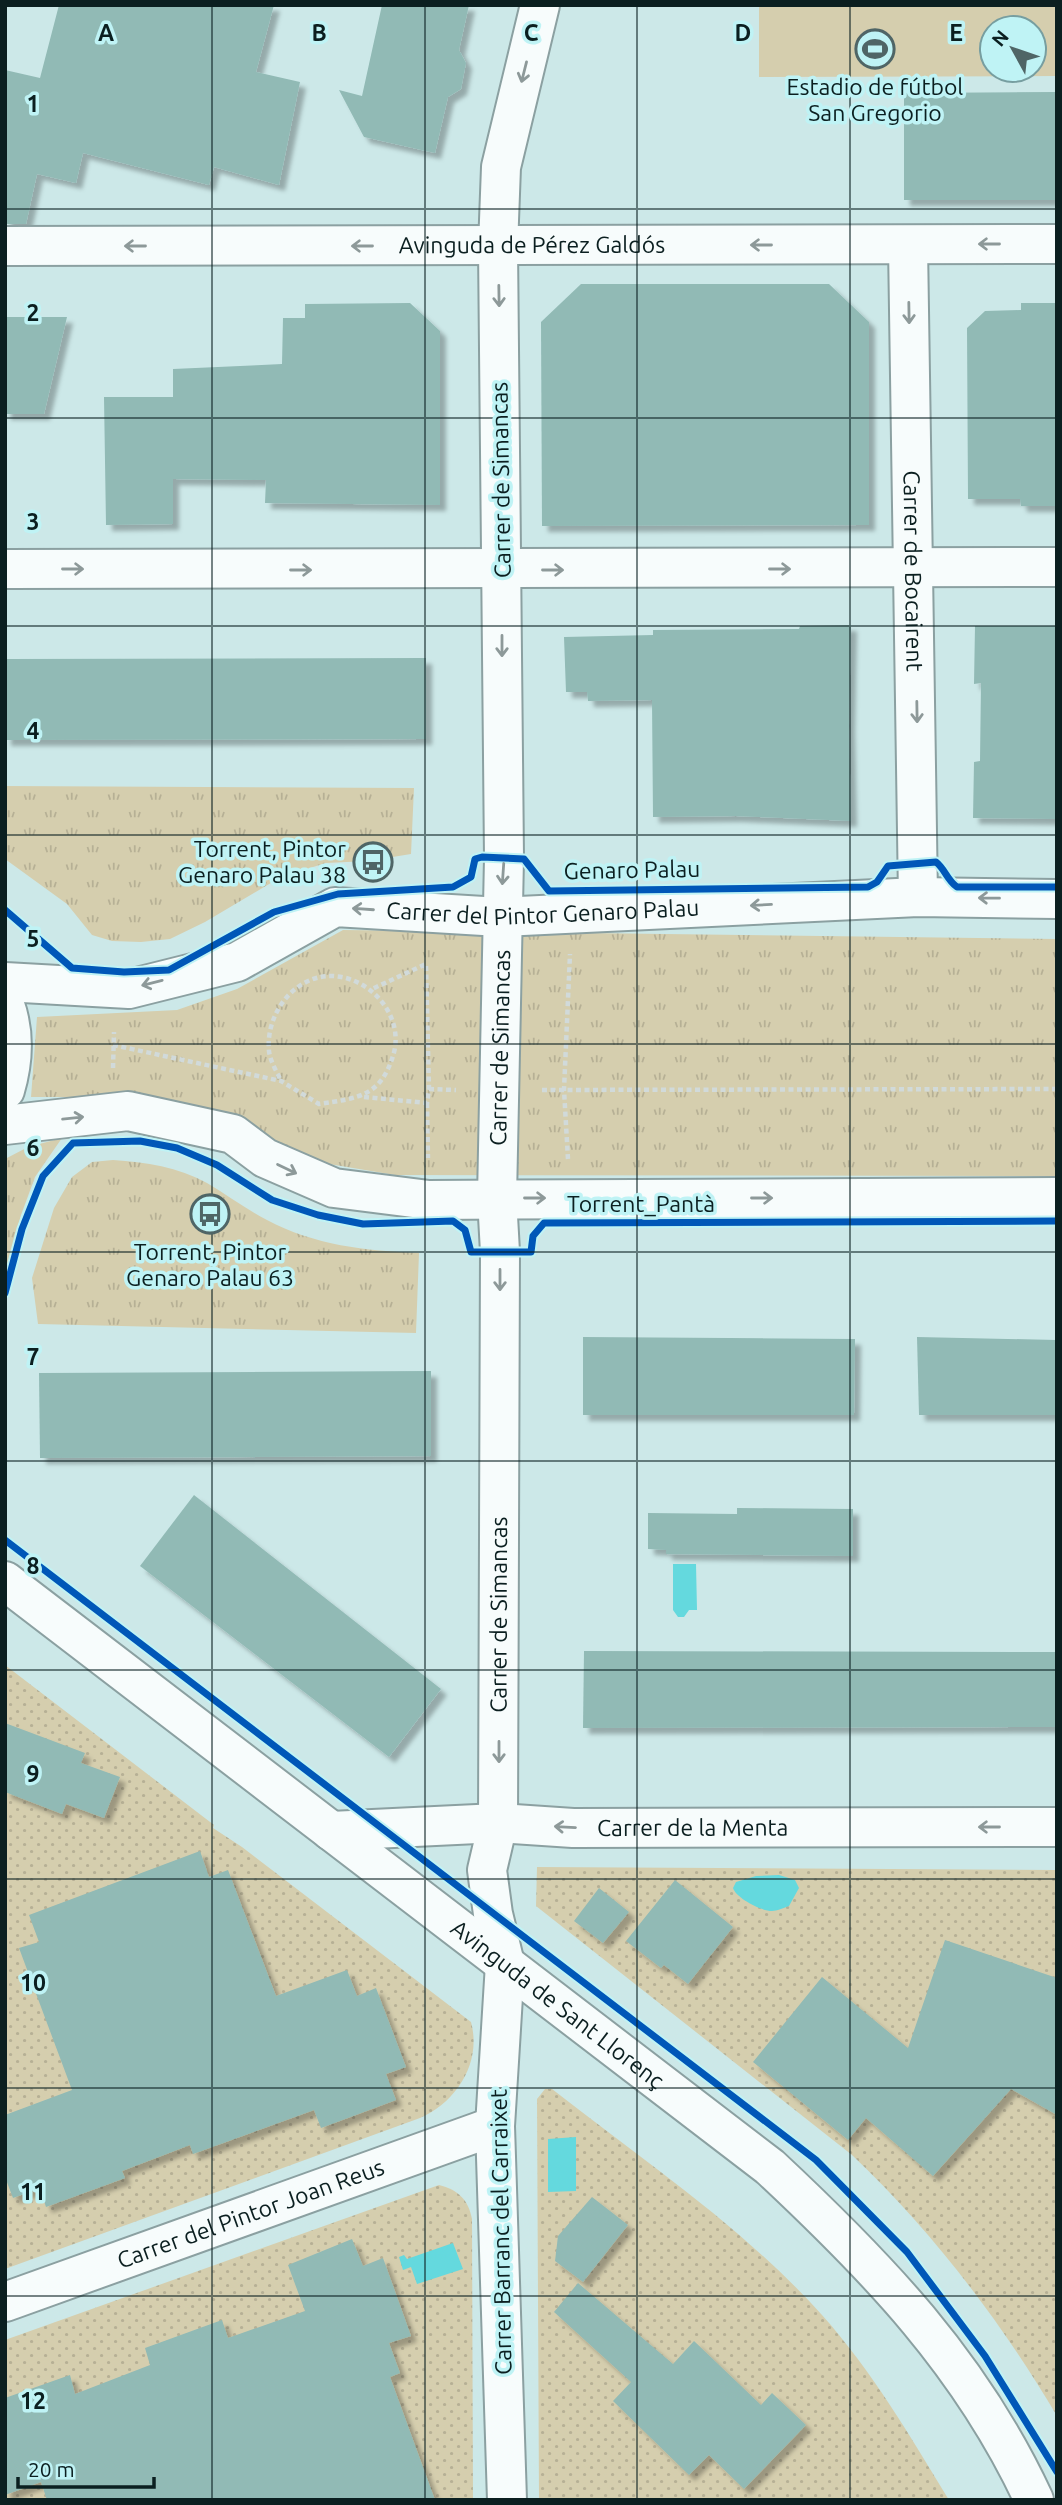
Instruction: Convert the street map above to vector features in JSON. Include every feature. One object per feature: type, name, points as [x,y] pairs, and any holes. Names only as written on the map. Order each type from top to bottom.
[{"type":"street","name":"Carrer de Simancas","points":[[505,1964],[492,1914],[487,1870],[498,1822],[500,1252],[497,1198],[500,918],[504,858],[498,247],[501,167],[540,5]]},
{"type":"street","name":"Avinguda de Pérez Galdós","points":[[5,246],[1057,244]]},
{"type":"street","name":"Carrer de Bocairent","points":[[908,245],[918,897]]},
{"type":"street","points":[[5,569],[1057,567]]},
{"type":"street","name":"Carrer del Pintor Genaro Palau","points":[[5,982],[129,989],[237,962],[335,907],[500,918],[918,897],[1057,899]]},
{"type":"street","points":[[5,1005],[12,1040],[11,1070],[5,1090]]},
{"type":"street","points":[[5,1125],[128,1111],[233,1135],[265,1158],[334,1188],[429,1200],[1057,1197]]},
{"type":"street","name":"Avinguda de Sant Llorenç","points":[[5,1581],[770,2166],[874,2267],[935,2338],[982,2404],[1034,2500]]},
{"type":"street","name":"Carrer de la Menta","points":[[331,1831],[498,1822],[573,1828],[1057,1827]]},
{"type":"street","name":"Carrer Barranc del Carraixet","points":[[505,1964],[495,2126],[507,2500]]},
{"type":"street","name":"Carrer del Pintor Joan Reus","points":[[5,2302],[495,2126]]},
{"type":"path","points":[[571,914],[564,1090],[571,1198]]},
{"type":"path","points":[[372,989],[426,964],[429,1200]]},
{"type":"path","points":[[281,1081],[269,1053],[271,1022],[286,995],[313,979],[344,977],[372,989],[391,1014],[396,1045],[387,1075],[364,1097]]},
{"type":"path","points":[[114,1113],[116,989]]},
{"type":"path","points":[[113,1045],[281,1081],[319,1104],[364,1097],[427,1103]]},
{"type":"path","points":[[538,1090],[1057,1089]]},
{"type":"green space","name":"Estadio de fútbol San Gregorio","points":[[759,5],[1057,5],[1057,76],[1048,76],[1048,14],[978,14],[978,76],[759,77]]},
{"type":"green space","points":[[5,786],[414,788],[411,854],[368,861],[326,863],[281,877],[205,922],[170,939],[112,941],[92,935],[67,904],[5,859]]},
{"type":"green space","points":[[343,930],[1057,939],[1057,1176],[395,1175],[323,1163],[109,1097],[31,1097],[37,1017],[177,1010],[237,989]]},
{"type":"green space","points":[[62,1138],[35,1177],[21,1215],[5,1274],[5,1159],[28,1147]]},
{"type":"green space","points":[[113,1160],[150,1164],[185,1173],[285,1229],[322,1241],[380,1251],[419,1253],[416,1333],[38,1324],[32,1278],[54,1208],[72,1177],[92,1162]]},
{"type":"green space","points":[[5,1665],[214,1825],[213,1828],[242,1847],[471,2022],[473,2052],[469,2066],[464,2079],[445,2102],[420,2118],[5,2269]]},
{"type":"green space","points":[[537,1867],[1057,1870],[1057,2416],[988,2311],[910,2214],[852,2155],[536,1906]]},
{"type":"green space","points":[[545,2089],[552,2089],[692,2196],[792,2283],[857,2359],[890,2405],[949,2500],[539,2500],[537,2099]]},
{"type":"green space","points":[[439,2185],[461,2196],[472,2219],[473,2500],[5,2500],[5,2340]]},
{"type":"water","points":[[673,1564],[696,1564],[697,1610],[689,1610],[684,1617],[678,1617],[673,1610]]},
{"type":"water","points":[[779,1875],[795,1880],[799,1888],[789,1906],[778,1910],[756,1906],[744,1900],[733,1888],[736,1882],[756,1876]]},
{"type":"water","points":[[576,2137],[576,2191],[548,2192],[548,2139]]},
{"type":"water","points":[[453,2243],[463,2269],[417,2284],[411,2267],[403,2270],[399,2257],[404,2255],[407,2259]]},
{"type":"building","points":[[59,5],[274,5],[256,72],[300,82],[279,185],[214,167],[209,185],[83,153],[76,183],[37,174],[26,224],[5,224],[5,70],[40,78]]},
{"type":"building","points":[[382,5],[469,5],[459,50],[466,63],[461,89],[448,97],[435,153],[364,137],[339,90],[362,96]]},
{"type":"building","points":[[1057,92],[1057,200],[904,200],[904,93]]},
{"type":"building","points":[[581,284],[829,284],[869,322],[869,525],[542,526],[541,322]]},
{"type":"building","points":[[410,303],[440,331],[440,505],[265,503],[266,480],[173,479],[173,524],[106,525],[104,397],[173,397],[173,369],[282,364],[283,318],[305,318],[305,304]]},
{"type":"building","points":[[1021,303],[1057,303],[1057,506],[1021,506],[1020,499],[968,499],[967,328],[985,311],[1021,310]]},
{"type":"building","points":[[5,317],[67,317],[44,414],[5,414]]},
{"type":"building","points":[[851,625],[851,821],[736,816],[653,817],[652,700],[588,701],[587,692],[566,692],[564,637],[653,635],[653,630],[799,629],[800,626]]},
{"type":"building","points":[[975,626],[1057,626],[1057,819],[973,818],[974,762],[980,761],[981,683],[974,684]]},
{"type":"building","points":[[426,658],[426,739],[5,740],[5,659]]},
{"type":"building","points":[[583,1337],[855,1339],[854,1415],[583,1415]]},
{"type":"building","points":[[917,1337],[1057,1340],[1057,1415],[919,1415]]},
{"type":"building","points":[[431,1371],[431,1456],[40,1458],[39,1373]]},
{"type":"building","points":[[194,1495],[441,1689],[389,1757],[140,1566]]},
{"type":"building","points":[[737,1508],[853,1509],[853,1556],[666,1554],[666,1550],[648,1549],[648,1513],[737,1514]]},
{"type":"building","points":[[584,1651],[1057,1652],[1057,1727],[583,1728]]},
{"type":"building","points":[[5,1723],[85,1753],[81,1763],[120,1777],[104,1818],[66,1804],[62,1814],[5,1792]]},
{"type":"building","points":[[200,1851],[209,1877],[228,1870],[276,1996],[347,1970],[357,1996],[376,1988],[406,2067],[386,2074],[396,2100],[321,2128],[314,2110],[193,2154],[190,2145],[122,2171],[125,2178],[46,2207],[40,2188],[13,2198],[5,2177],[5,2115],[72,2090],[19,1948],[39,1942],[29,1915]]},
{"type":"building","points":[[675,1880],[733,1927],[688,1984],[664,1965],[661,1968],[626,1941]]},
{"type":"building","points":[[599,1888],[629,1912],[603,1943],[574,1921]]},
{"type":"building","points":[[945,1940],[1057,1978],[1057,2115],[1011,2089],[933,2176],[866,2118],[848,2140],[753,2062],[822,1977],[908,2048]]},
{"type":"building","points":[[592,2197],[628,2225],[583,2282],[555,2261],[558,2236]]},
{"type":"building","points":[[352,2239],[363,2266],[383,2258],[411,2336],[389,2343],[400,2373],[390,2377],[435,2500],[47,2500],[41,2482],[5,2495],[5,2398],[70,2375],[75,2394],[150,2365],[145,2348],[222,2320],[228,2338],[305,2311],[288,2265]]},
{"type":"building","points":[[578,2283],[673,2364],[694,2341],[761,2405],[772,2393],[806,2425],[744,2489],[709,2455],[689,2475],[613,2401],[631,2382],[554,2312]]},
{"type":"cycle path","name":"Genaro Palau","points":[[5,910],[72,968],[124,972],[169,970],[274,912],[338,894],[453,887],[471,877],[475,859],[482,857],[524,859],[549,891],[868,887],[877,882],[888,866],[936,862],[957,887],[1057,887]]},
{"type":"cycle path","name":"Torrent_Pantà","points":[[5,1293],[22,1229],[43,1176],[73,1143],[140,1141],[177,1148],[217,1165],[272,1200],[318,1215],[363,1224],[453,1221],[465,1230],[471,1252],[531,1252],[533,1236],[544,1223],[1057,1221]]},
{"type":"cycle path","points":[[5,1540],[816,2160],[907,2252],[985,2356],[1057,2472]]},
{"type":"place","name":"Estadio de fútbol San Gregorio","points":[[875,49]]},
{"type":"place","name":"Torrent, Pintor Genaro Palau 38","points":[[373,862]]},
{"type":"place","name":"Torrent, Pintor Genaro Palau 63","points":[[210,1214]]}]
